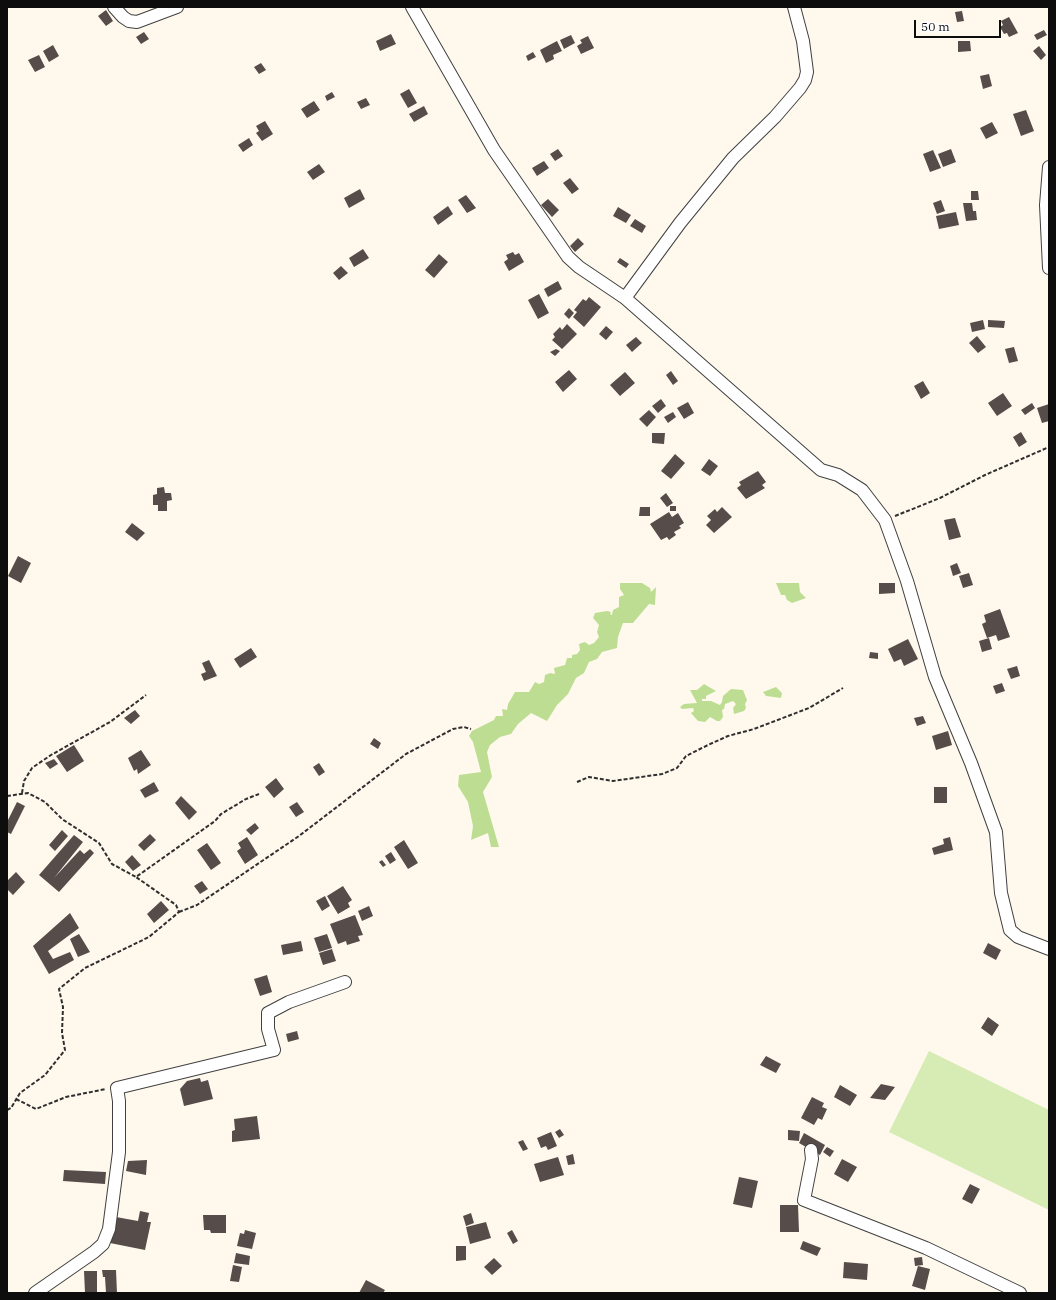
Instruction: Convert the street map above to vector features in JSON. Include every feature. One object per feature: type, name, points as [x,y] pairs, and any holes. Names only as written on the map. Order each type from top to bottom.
[{"type":"street","points":[[114,7],[123,17],[130,21],[137,22],[177,7]]},
{"type":"street","points":[[412,7],[494,150],[568,257],[579,267],[624,298],[821,470],[838,475],[862,490],[885,520],[905,575],[935,677],[971,763],[996,832],[1001,893],[1010,930],[1018,937],[1049,948]]},
{"type":"street","points":[[624,298],[680,223],[733,158],[780,112],[805,80],[807,72],[803,41],[794,7]]},
{"type":"street","points":[[1049,167],[1046,205],[1049,268]]},
{"type":"street","points":[[35,1293],[94,1252],[103,1244],[109,1229],[119,1152],[119,1101],[117,1088],[274,1050],[268,1029],[268,1013],[289,1002],[345,982]]},
{"type":"street","points":[[811,1150],[812,1159],[804,1200],[926,1248],[1020,1293]]},
{"type":"path","points":[[885,520],[940,498],[985,475],[1049,447]]},
{"type":"path","points":[[577,782],[589,777],[613,781],[662,774],[677,768],[686,756],[708,745],[728,736],[754,729],[809,708],[843,688]]},
{"type":"path","points":[[22,793],[24,781],[32,768],[51,755],[110,722],[146,695]]},
{"type":"path","points":[[7,1110],[11,1108],[20,1093],[45,1075],[65,1050],[62,1033],[63,1007],[59,989],[85,968],[149,937],[179,912],[197,905],[300,836],[406,754],[453,729],[464,727],[471,729]]},
{"type":"path","points":[[7,796],[28,793],[45,802],[62,819],[99,843],[112,864],[136,877],[176,905],[179,912]]},
{"type":"path","points":[[136,877],[215,821],[221,814],[246,799],[259,794]]},
{"type":"path","points":[[16,1099],[36,1109],[66,1097],[117,1088]]},
{"type":"green space","points":[[620,583],[642,583],[650,588],[651,592],[656,587],[655,605],[649,604],[633,623],[623,623],[618,637],[617,648],[602,652],[597,659],[589,662],[584,673],[576,678],[568,694],[557,705],[547,721],[531,713],[518,724],[511,734],[500,737],[490,745],[487,752],[492,777],[483,792],[499,847],[491,847],[488,833],[471,840],[473,826],[468,802],[458,786],[459,775],[481,772],[473,742],[469,736],[472,731],[494,720],[496,716],[503,716],[502,709],[507,710],[508,704],[515,692],[529,692],[535,682],[539,684],[544,682],[545,675],[550,673],[555,674],[554,668],[565,665],[567,658],[572,658],[572,655],[577,654],[580,650],[579,644],[585,642],[589,645],[594,643],[599,637],[597,632],[599,625],[593,618],[595,613],[607,611],[611,612],[610,614],[612,615],[613,610],[619,607],[619,597],[624,595],[620,589]]},
{"type":"green space","points":[[776,583],[799,583],[800,592],[806,598],[792,603],[787,600],[785,595],[781,595]]},
{"type":"green space","points":[[704,684],[716,691],[706,696],[706,699],[702,699],[702,701],[711,701],[720,705],[723,696],[731,689],[743,690],[747,700],[745,704],[746,708],[744,711],[734,714],[733,708],[736,704],[733,701],[725,704],[724,709],[722,710],[723,717],[720,721],[710,717],[705,722],[698,721],[691,713],[694,711],[693,708],[682,709],[680,707],[684,704],[697,703],[690,690],[697,690]]},
{"type":"green space","points":[[776,687],[782,693],[781,698],[766,696],[763,692]]},
{"type":"green space","points":[[929,1051],[1049,1110],[1049,1210],[889,1132]]},
{"type":"building","points":[[106,10],[113,21],[106,26],[98,16]]},
{"type":"building","points":[[962,11],[964,21],[957,22],[955,12]]},
{"type":"building","points":[[1009,17],[1018,33],[1009,37],[1007,33],[1004,34],[1000,27],[1003,25],[1001,21]]},
{"type":"building","points":[[1044,30],[1047,35],[1037,40],[1034,35]]},
{"type":"building","points":[[144,32],[149,39],[141,44],[136,37]]},
{"type":"building","points":[[391,34],[396,44],[380,51],[376,41]]},
{"type":"building","points":[[571,35],[575,43],[564,49],[560,40]]},
{"type":"building","points":[[588,36],[594,48],[581,54],[577,46],[582,43],[580,40]]},
{"type":"building","points":[[557,41],[562,51],[553,55],[554,59],[546,63],[540,50]]},
{"type":"building","points":[[958,41],[970,41],[971,51],[958,52]]},
{"type":"building","points":[[53,45],[59,56],[49,62],[43,51]]},
{"type":"building","points":[[1039,46],[1046,55],[1041,60],[1033,51]]},
{"type":"building","points":[[533,52],[536,57],[528,61],[526,56]]},
{"type":"building","points":[[39,55],[45,67],[35,72],[28,60]]},
{"type":"building","points":[[261,63],[266,70],[259,74],[254,67]]},
{"type":"building","points":[[989,74],[992,86],[983,89],[980,76]]},
{"type":"building","points":[[409,89],[417,103],[408,108],[400,94]]},
{"type":"building","points":[[332,92],[335,97],[327,101],[325,96]]},
{"type":"building","points":[[366,98],[370,105],[361,109],[357,102]]},
{"type":"building","points":[[314,101],[320,110],[307,118],[301,109]]},
{"type":"building","points":[[424,106],[428,114],[414,122],[409,114]]},
{"type":"building","points":[[1026,110],[1034,131],[1021,136],[1013,114]]},
{"type":"building","points":[[265,121],[273,134],[262,141],[256,133],[259,131],[256,126]]},
{"type":"building","points":[[992,122],[998,133],[986,139],[980,128]]},
{"type":"building","points":[[249,138],[253,145],[243,152],[238,145]]},
{"type":"building","points":[[558,149],[563,156],[555,161],[550,154]]},
{"type":"building","points":[[951,149],[956,162],[943,167],[938,154]]},
{"type":"building","points":[[933,150],[941,168],[930,172],[923,154]]},
{"type":"building","points":[[544,161],[549,168],[537,176],[532,168]]},
{"type":"building","points":[[319,164],[325,172],[313,180],[307,172]]},
{"type":"building","points":[[570,178],[579,189],[572,194],[563,183]]},
{"type":"building","points":[[360,189],[365,199],[349,208],[344,198]]},
{"type":"building","points":[[971,191],[978,191],[979,200],[971,200]]},
{"type":"building","points":[[466,195],[476,208],[467,213],[458,200]]},
{"type":"building","points":[[548,199],[559,210],[552,217],[541,205]]},
{"type":"building","points":[[941,200],[945,211],[937,214],[933,203]]},
{"type":"building","points":[[963,203],[972,203],[973,211],[976,211],[977,220],[966,221]]},
{"type":"building","points":[[448,206],[453,214],[438,225],[433,217]]},
{"type":"building","points":[[618,207],[631,215],[626,223],[613,216]]},
{"type":"building","points":[[956,212],[959,225],[939,229],[936,216]]},
{"type":"building","points":[[635,219],[646,226],[642,233],[630,226]]},
{"type":"building","points":[[578,238],[584,244],[575,252],[570,246]]},
{"type":"building","points":[[363,249],[369,258],[354,267],[349,258]]},
{"type":"building","points":[[513,252],[515,255],[519,253],[524,262],[509,271],[504,262],[508,259],[506,255]]},
{"type":"building","points":[[439,254],[448,262],[434,278],[425,270]]},
{"type":"building","points":[[620,258],[629,264],[626,268],[617,262]]},
{"type":"building","points":[[341,266],[348,273],[339,280],[333,273]]},
{"type":"building","points":[[558,281],[562,289],[548,297],[544,289]]},
{"type":"building","points":[[539,294],[549,313],[538,319],[528,300]]},
{"type":"building","points":[[589,297],[601,307],[584,327],[573,317],[577,312],[574,310],[583,299],[586,301]]},
{"type":"building","points":[[569,308],[574,313],[569,319],[564,314]]},
{"type":"building","points":[[983,320],[985,329],[972,332],[970,323]]},
{"type":"building","points":[[988,320],[1005,321],[1004,328],[988,327]]},
{"type":"building","points":[[567,324],[577,334],[562,349],[552,340],[555,337],[553,334],[560,327],[562,330]]},
{"type":"building","points":[[606,326],[613,332],[606,340],[599,334]]},
{"type":"building","points":[[977,336],[986,347],[978,353],[969,343]]},
{"type":"building","points":[[636,337],[642,343],[632,352],[626,345]]},
{"type":"building","points":[[1014,347],[1018,361],[1009,363],[1005,349]]},
{"type":"building","points":[[556,349],[560,351],[555,356],[550,352]]},
{"type":"building","points":[[569,370],[577,379],[563,392],[555,382]]},
{"type":"building","points":[[671,371],[678,381],[673,385],[666,375]]},
{"type":"building","points":[[625,372],[635,383],[620,396],[610,385]]},
{"type":"building","points":[[923,381],[930,393],[921,399],[914,386]]},
{"type":"building","points":[[1003,393],[1012,406],[997,416],[988,403]]},
{"type":"building","points":[[661,399],[666,406],[658,413],[652,406]]},
{"type":"building","points":[[688,402],[694,413],[684,419],[677,408]]},
{"type":"building","points":[[1032,403],[1035,408],[1025,415],[1021,410]]},
{"type":"building","points":[[1049,404],[1049,421],[1042,423],[1037,408]]},
{"type":"building","points":[[649,410],[656,417],[647,427],[639,419]]},
{"type":"building","points":[[673,412],[676,417],[668,423],[664,417]]},
{"type":"building","points":[[1021,432],[1027,442],[1019,447],[1013,437]]},
{"type":"building","points":[[652,433],[665,433],[664,444],[652,443]]},
{"type":"building","points":[[675,454],[685,463],[671,479],[661,471]]},
{"type":"building","points":[[709,459],[718,466],[710,476],[701,470]]},
{"type":"building","points":[[758,471],[766,482],[762,485],[765,488],[746,499],[737,488],[741,485],[739,482]]},
{"type":"building","points":[[164,487],[165,493],[171,493],[172,500],[167,501],[167,511],[158,511],[158,505],[153,505],[153,495],[157,494],[157,488]]},
{"type":"building","points":[[666,493],[673,503],[667,507],[660,498]]},
{"type":"building","points":[[670,506],[676,506],[676,511],[670,511]]},
{"type":"building","points":[[640,507],[650,507],[650,516],[639,516]]},
{"type":"building","points":[[722,507],[732,517],[714,533],[706,525],[711,520],[707,516],[715,509],[717,512]]},
{"type":"building","points":[[669,512],[672,517],[678,513],[684,523],[679,526],[681,528],[674,532],[676,535],[669,540],[667,537],[661,540],[650,524]]},
{"type":"building","points":[[955,518],[961,537],[949,540],[944,520]]},
{"type":"building","points":[[132,523],[145,533],[137,541],[125,532]]},
{"type":"building","points":[[18,556],[31,563],[21,583],[8,576]]},
{"type":"building","points":[[957,563],[961,573],[953,576],[950,566]]},
{"type":"building","points":[[969,573],[973,585],[963,588],[959,576]]},
{"type":"building","points":[[879,583],[895,583],[895,593],[879,594]]},
{"type":"building","points":[[1000,609],[1010,637],[998,641],[996,635],[987,638],[982,624],[986,622],[984,615]]},
{"type":"building","points":[[989,638],[992,649],[982,652],[979,641]]},
{"type":"building","points":[[908,639],[918,659],[904,666],[901,659],[894,662],[888,649]]},
{"type":"building","points":[[251,648],[257,657],[240,668],[234,659]]},
{"type":"building","points":[[870,652],[878,653],[878,659],[869,658]]},
{"type":"building","points":[[209,660],[217,676],[204,681],[201,674],[206,672],[202,663]]},
{"type":"building","points":[[1017,666],[1020,676],[1011,679],[1007,669]]},
{"type":"building","points":[[1002,683],[1005,691],[996,694],[993,686]]},
{"type":"building","points":[[135,710],[140,716],[131,724],[124,718]]},
{"type":"building","points":[[923,716],[926,723],[917,726],[914,718]]},
{"type":"building","points":[[948,731],[952,745],[936,750],[932,736]]},
{"type":"building","points":[[374,738],[381,743],[378,749],[370,744]]},
{"type":"building","points":[[74,745],[84,761],[67,772],[56,756]]},
{"type":"building","points":[[141,750],[151,765],[138,774],[137,769],[134,771],[128,758]]},
{"type":"building","points":[[54,759],[58,764],[50,769],[45,763]]},
{"type":"building","points":[[319,763],[325,772],[319,776],[313,767]]},
{"type":"building","points":[[276,778],[284,789],[274,798],[265,787]]},
{"type":"building","points":[[154,782],[159,791],[145,798],[140,790]]},
{"type":"building","points":[[934,787],[947,787],[947,803],[934,803]]},
{"type":"building","points":[[181,796],[197,812],[189,820],[175,803]]},
{"type":"building","points":[[17,802],[25,806],[11,834],[7,832],[7,822]]},
{"type":"building","points":[[297,802],[304,812],[296,817],[289,807]]},
{"type":"building","points":[[255,823],[259,828],[251,835],[246,830]]},
{"type":"building","points":[[62,830],[68,836],[55,851],[49,845]]},
{"type":"building","points":[[150,834],[156,840],[144,851],[138,845]]},
{"type":"building","points":[[74,835],[83,842],[54,878],[80,850],[84,854],[90,849],[94,853],[59,892],[39,875]]},
{"type":"building","points":[[247,837],[258,855],[245,864],[237,851],[241,848],[238,843]]},
{"type":"building","points":[[950,837],[953,850],[934,855],[932,848],[944,844],[943,839]]},
{"type":"building","points":[[404,840],[418,863],[408,869],[394,847]]},
{"type":"building","points":[[207,843],[221,863],[211,870],[197,850]]},
{"type":"building","points":[[391,852],[396,860],[390,864],[385,856]]},
{"type":"building","points":[[132,855],[141,865],[133,871],[125,862]]},
{"type":"building","points":[[382,860],[386,865],[383,867],[379,862]]},
{"type":"building","points":[[16,872],[25,882],[13,895],[7,889],[7,881]]},
{"type":"building","points":[[202,881],[208,889],[200,894],[194,886]]},
{"type":"building","points":[[343,886],[352,900],[348,903],[350,907],[338,914],[327,896]]},
{"type":"building","points":[[325,896],[330,906],[322,911],[316,901]]},
{"type":"building","points":[[161,901],[169,910],[154,923],[147,914]]},
{"type":"building","points":[[369,906],[373,916],[362,921],[358,911]]},
{"type":"building","points":[[70,913],[79,928],[48,951],[53,959],[70,952],[74,960],[49,974],[33,946]]},
{"type":"building","points":[[355,915],[363,935],[358,936],[360,941],[347,945],[346,941],[338,944],[330,924]]},
{"type":"building","points":[[79,934],[90,952],[78,957],[70,939]]},
{"type":"building","points":[[327,934],[332,948],[319,952],[314,938]]},
{"type":"building","points":[[301,941],[303,951],[283,955],[281,945]]},
{"type":"building","points":[[988,943],[1001,950],[996,960],[983,953]]},
{"type":"building","points":[[332,949],[336,961],[323,965],[319,953]]},
{"type":"building","points":[[267,975],[272,992],[260,996],[254,979]]},
{"type":"building","points":[[988,1017],[999,1025],[992,1036],[981,1028]]},
{"type":"building","points":[[297,1031],[299,1039],[288,1042],[286,1034]]},
{"type":"building","points":[[766,1056],[781,1064],[776,1073],[760,1065]]},
{"type":"building","points":[[200,1078],[201,1082],[208,1080],[213,1099],[184,1106],[180,1089],[187,1081]]},
{"type":"building","points":[[881,1084],[895,1087],[885,1100],[870,1098]]},
{"type":"building","points":[[840,1085],[857,1095],[850,1106],[834,1097]]},
{"type":"building","points":[[812,1097],[824,1103],[822,1107],[827,1109],[822,1120],[818,1118],[814,1125],[801,1118]]},
{"type":"building","points":[[257,1116],[260,1139],[232,1142],[232,1131],[235,1130],[234,1119]]},
{"type":"building","points":[[560,1129],[564,1135],[559,1138],[555,1132]]},
{"type":"building","points":[[788,1130],[800,1131],[799,1141],[788,1140]]},
{"type":"building","points":[[551,1132],[557,1146],[548,1150],[546,1146],[541,1148],[537,1138]]},
{"type":"building","points":[[804,1133],[825,1145],[820,1155],[799,1143]]},
{"type":"building","points":[[523,1140],[528,1149],[523,1151],[518,1142]]},
{"type":"building","points":[[827,1147],[834,1151],[830,1157],[823,1152]]},
{"type":"building","points":[[573,1154],[575,1164],[568,1165],[566,1156]]},
{"type":"building","points":[[558,1157],[564,1175],[540,1182],[534,1164]]},
{"type":"building","points":[[842,1159],[857,1167],[848,1182],[834,1174]]},
{"type":"building","points":[[147,1160],[146,1175],[126,1171],[128,1161]]},
{"type":"building","points":[[64,1170],[106,1172],[105,1184],[63,1181]]},
{"type":"building","points":[[739,1177],[758,1181],[752,1208],[733,1204]]},
{"type":"building","points":[[970,1184],[980,1189],[972,1204],[962,1199]]},
{"type":"building","points":[[780,1205],[798,1205],[799,1232],[780,1232]]},
{"type":"building","points":[[140,1211],[149,1213],[147,1222],[151,1222],[145,1250],[110,1243],[116,1217],[138,1221]]},
{"type":"building","points":[[471,1213],[474,1223],[466,1226],[463,1216]]},
{"type":"building","points":[[203,1215],[226,1215],[226,1233],[211,1233],[210,1230],[204,1230]]},
{"type":"building","points":[[486,1222],[491,1238],[470,1244],[466,1227]]},
{"type":"building","points":[[245,1230],[256,1233],[252,1249],[237,1246],[240,1233],[244,1234]]},
{"type":"building","points":[[512,1230],[518,1241],[513,1244],[507,1233]]},
{"type":"building","points":[[803,1241],[821,1248],[817,1256],[800,1249]]},
{"type":"building","points":[[456,1246],[466,1246],[466,1260],[456,1261]]},
{"type":"building","points":[[236,1253],[250,1256],[249,1265],[234,1263]]},
{"type":"building","points":[[922,1257],[923,1265],[915,1266],[914,1258]]},
{"type":"building","points":[[494,1258],[502,1266],[492,1275],[484,1267]]},
{"type":"building","points":[[844,1262],[868,1264],[867,1280],[843,1278]]},
{"type":"building","points":[[233,1265],[242,1267],[239,1282],[230,1281]]},
{"type":"building","points":[[918,1266],[930,1269],[925,1290],[912,1286]]},
{"type":"building","points":[[102,1270],[116,1270],[117,1293],[106,1293],[105,1277],[103,1277]]},
{"type":"building","points":[[84,1271],[97,1271],[97,1293],[85,1293]]},
{"type":"building","points":[[366,1280],[385,1290],[383,1293],[359,1293]]}]
